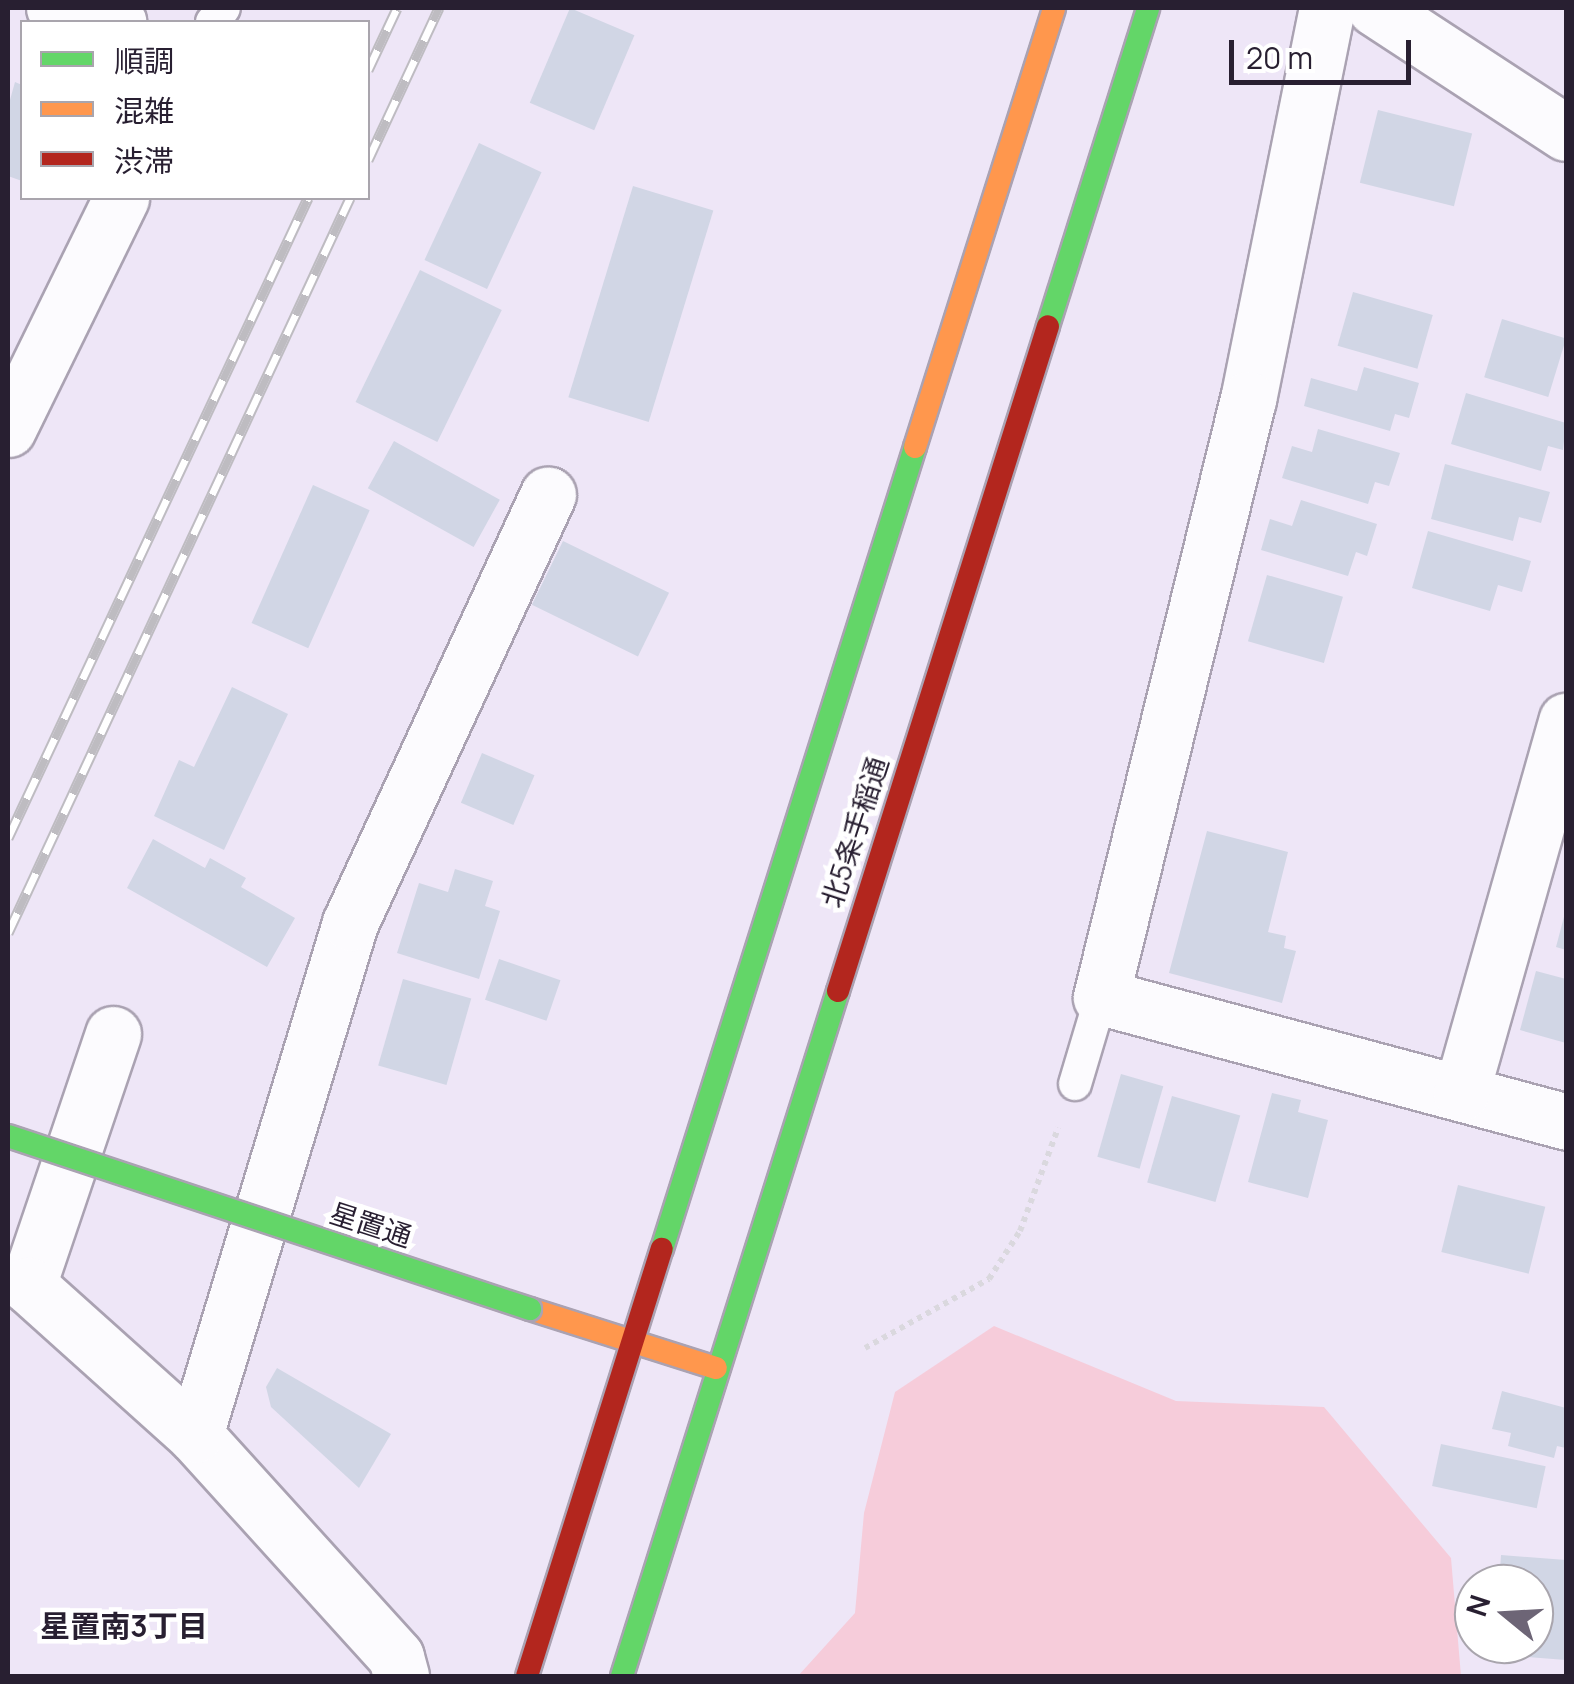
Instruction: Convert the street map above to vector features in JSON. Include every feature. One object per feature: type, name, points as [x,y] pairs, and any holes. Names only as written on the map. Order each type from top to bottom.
[{"type":"main road","points":[[528,1676],[630,1340],[1054,8]]},
{"type":"main road","name":"北5条手稲通","points":[[622,1676],[1148,8]]},
{"type":"main road","name":"星置通","points":[[8,1136],[716,1368]]},
{"type":"street","points":[[54,8],[109,20]]},
{"type":"street","points":[[1327,8],[1248,399],[1101,998],[1566,1122]]},
{"type":"street","points":[[1408,17],[1566,133]]},
{"type":"street","points":[[8,430],[120,200]]},
{"type":"street","points":[[195,1435],[350,922],[548,494]]},
{"type":"street","points":[[1461,1094],[1566,720]]},
{"type":"street","points":[[112,1034],[28,1284],[195,1435],[396,1656],[401,1676]]},
{"type":"lane","points":[[1075,1084],[1101,998]]},
{"type":"path","points":[[865,1348],[989,1279],[1020,1230],[1075,1084]]},
{"type":"shaded area","points":[[994,1326],[1176,1401],[1324,1407],[1451,1558],[1454,1664],[1460,1664],[1461,1676],[798,1676],[855,1613],[864,1513],[895,1392]]},
{"type":"building","points":[[570,8],[634,35],[594,130],[530,103]]},
{"type":"building","points":[[15,82],[20,84],[20,180],[8,176],[8,107]]},
{"type":"building","points":[[1378,110],[1472,133],[1454,206],[1360,183]]},
{"type":"building","points":[[479,143],[542,172],[487,289],[424,260]]},
{"type":"building","points":[[633,186],[713,211],[649,422],[568,397]]},
{"type":"building","points":[[420,270],[502,310],[437,442],[356,402]]},
{"type":"building","points":[[1353,292],[1433,315],[1417,369],[1338,346]]},
{"type":"building","points":[[1502,319],[1566,339],[1548,397],[1484,377]]},
{"type":"building","points":[[1364,367],[1419,383],[1409,418],[1395,414],[1390,431],[1304,406],[1311,378],[1357,391]]},
{"type":"building","points":[[1466,393],[1566,423],[1563,450],[1548,446],[1541,471],[1451,444]]},
{"type":"building","points":[[1318,429],[1400,453],[1389,486],[1375,482],[1368,504],[1282,478],[1292,446],[1312,452]]},
{"type":"building","points":[[394,441],[500,500],[474,547],[368,488]]},
{"type":"building","points":[[1445,464],[1550,492],[1541,523],[1519,517],[1513,541],[1431,519]]},
{"type":"building","points":[[313,485],[370,510],[308,648],[252,623]]},
{"type":"building","points":[[1301,500],[1377,524],[1367,556],[1356,552],[1348,576],[1261,550],[1270,519],[1292,526]]},
{"type":"building","points":[[1428,531],[1531,561],[1522,592],[1498,585],[1490,611],[1412,588]]},
{"type":"building","points":[[563,541],[669,593],[638,657],[532,605]]},
{"type":"building","points":[[1267,575],[1343,597],[1324,663],[1248,641]]},
{"type":"building","points":[[232,687],[288,714],[224,850],[154,816],[179,760],[194,767]]},
{"type":"building","points":[[482,753],[534,775],[513,825],[461,803]]},
{"type":"building","points":[[1207,831],[1288,852],[1268,932],[1286,936],[1284,948],[1296,951],[1282,1003],[1169,973]]},
{"type":"building","points":[[153,839],[205,868],[210,858],[246,878],[241,887],[295,918],[267,967],[127,888]]},
{"type":"building","points":[[455,869],[493,881],[485,906],[500,911],[479,979],[397,953],[419,883],[448,892]]},
{"type":"building","points":[[1566,913],[1566,950],[1556,947]]},
{"type":"building","points":[[499,959],[560,980],[546,1021],[485,1000]]},
{"type":"building","points":[[1536,971],[1566,979],[1566,1043],[1520,1030]]},
{"type":"building","points":[[403,979],[471,999],[446,1085],[378,1066]]},
{"type":"building","points":[[1121,1074],[1163,1086],[1140,1169],[1097,1157]]},
{"type":"building","points":[[1272,1093],[1301,1100],[1298,1112],[1328,1120],[1308,1198],[1248,1182]]},
{"type":"building","points":[[1172,1096],[1240,1116],[1215,1202],[1147,1183]]},
{"type":"building","points":[[1458,1185],[1545,1207],[1529,1274],[1441,1252]]},
{"type":"building","points":[[277,1368],[391,1434],[359,1488],[271,1407],[266,1387]]},
{"type":"building","points":[[1502,1391],[1566,1408],[1566,1448],[1557,1446],[1554,1458],[1508,1446],[1511,1433],[1492,1429]]},
{"type":"building","points":[[1441,1444],[1546,1466],[1537,1508],[1432,1486]]},
{"type":"building","points":[[1501,1555],[1566,1560],[1566,1660],[1554,1659],[1554,1564],[1500,1564]]},
{"type":"railway","points":[[370,66],[397,8]]},
{"type":"railway","points":[[370,156],[439,8]]},
{"type":"railway","points":[[8,838],[307,200]]},
{"type":"railway","points":[[8,933],[349,200]]},
{"type":"traffic: fast","points":[[1048,326],[1148,8]]},
{"type":"traffic: fast","points":[[662,1249],[915,447]]},
{"type":"traffic: fast","points":[[622,1676],[838,991]]},
{"type":"traffic: fast","points":[[8,1136],[530,1309]]},
{"type":"traffic: slow","points":[[915,447],[1054,8]]},
{"type":"traffic: slow","points":[[530,1309],[716,1368]]},
{"type":"traffic: jam","points":[[838,991],[1048,326]]},
{"type":"traffic: jam","points":[[527,1676],[662,1249]]},
{"type":"district","name":"星置南3丁目","points":[[124,1626]]}]
